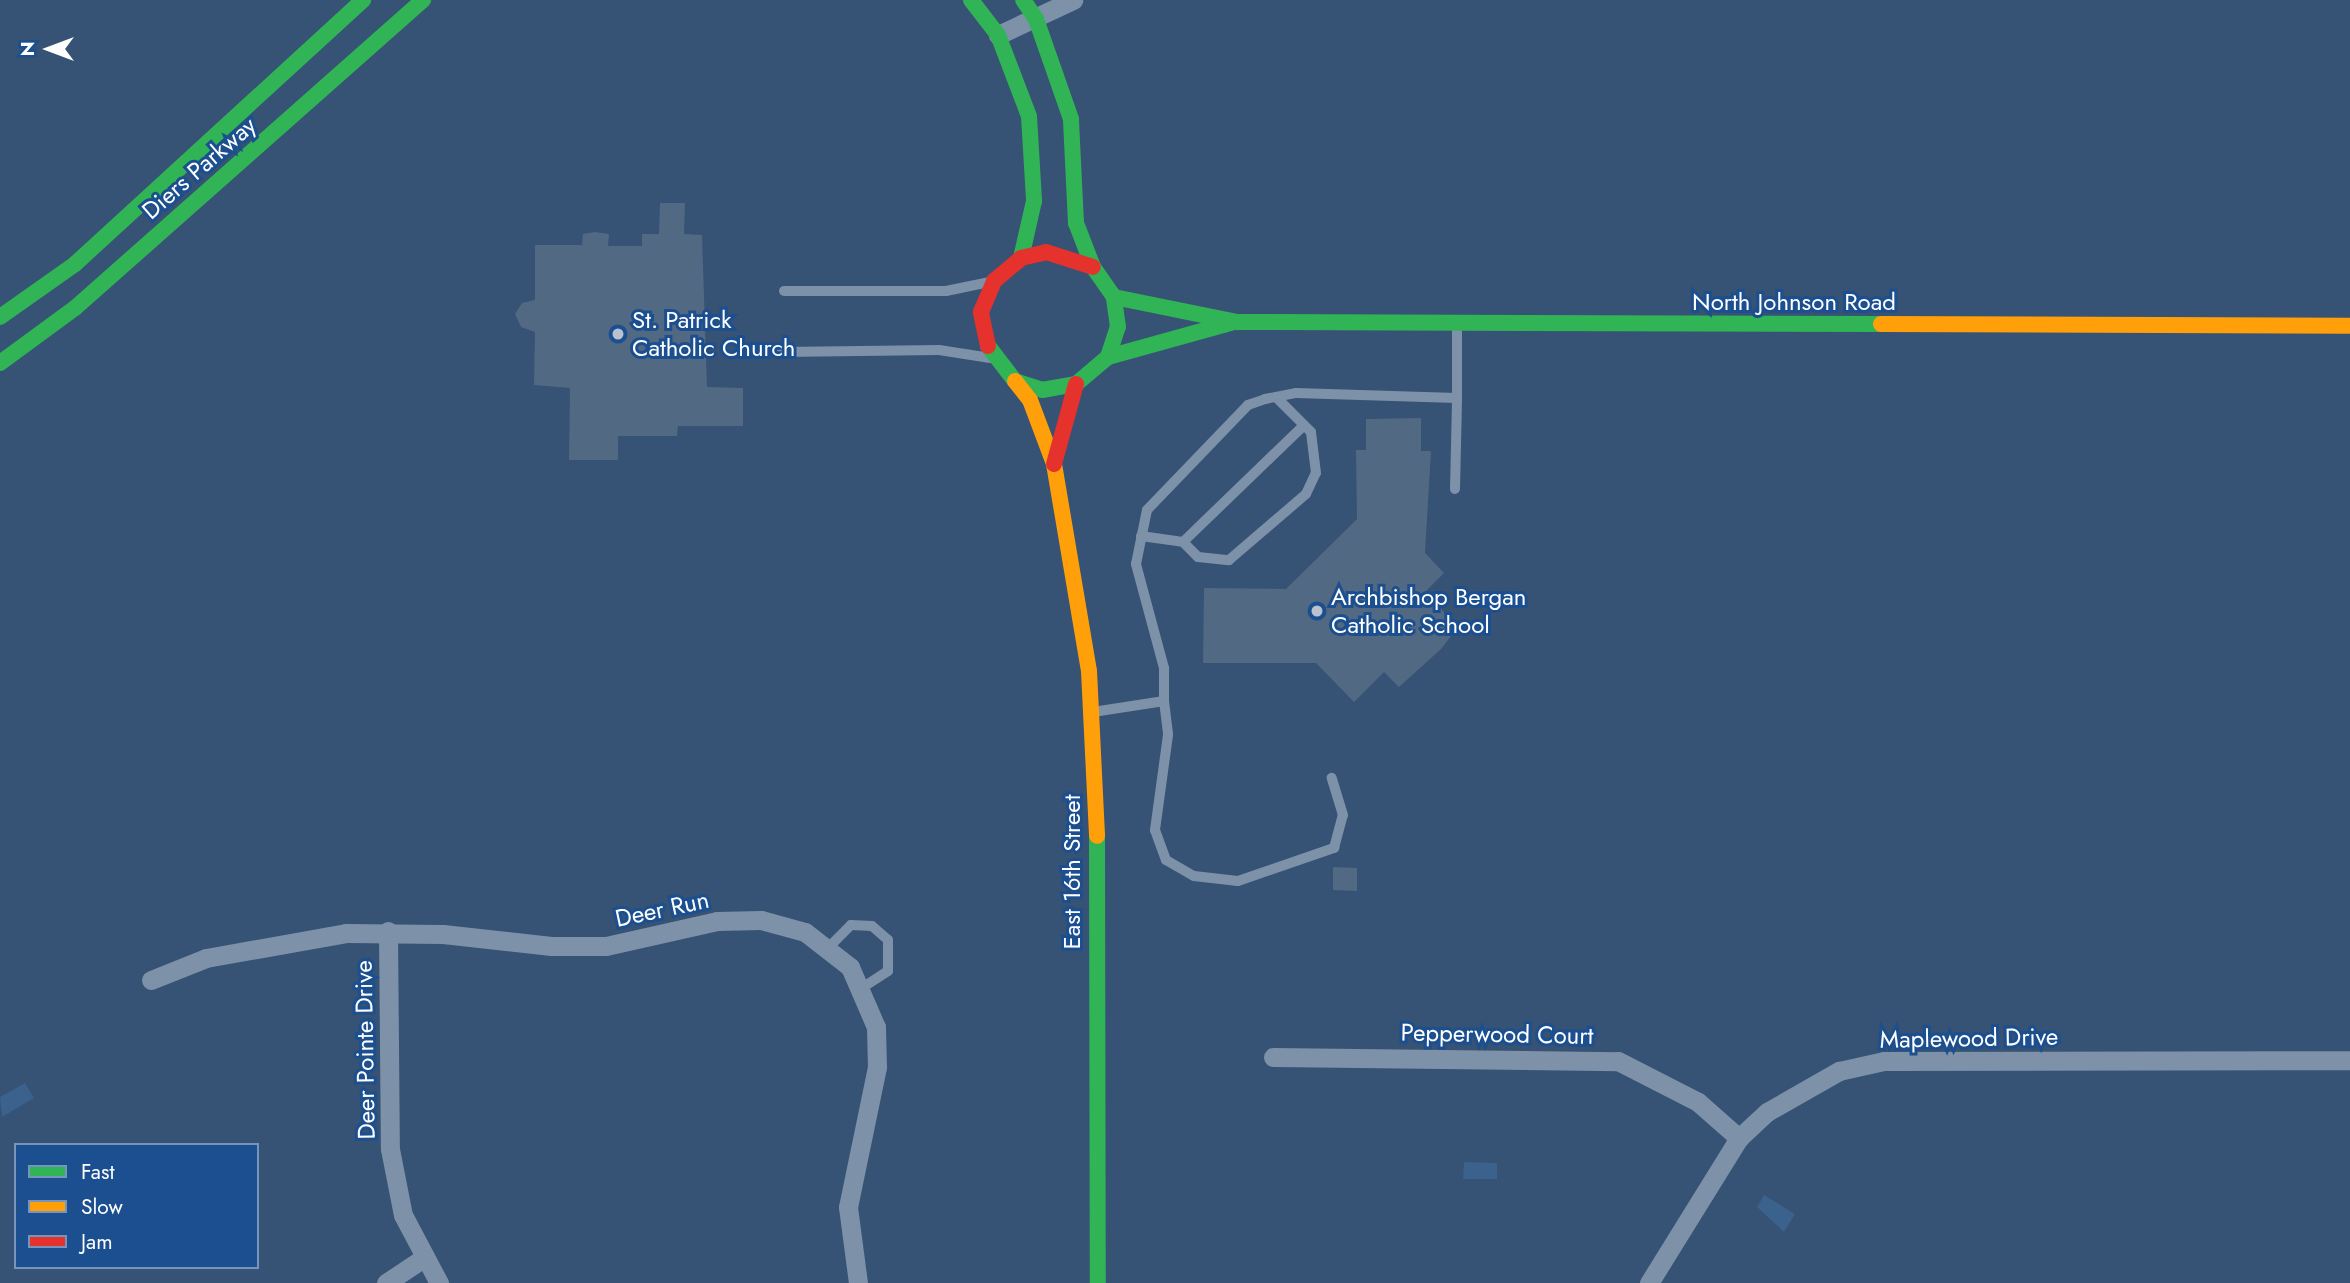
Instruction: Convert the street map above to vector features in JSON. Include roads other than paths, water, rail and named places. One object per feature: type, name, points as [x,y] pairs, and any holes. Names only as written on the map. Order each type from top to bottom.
[{"type":"main road","name":"Diers Parkway","points":[[0,317],[75,264],[363,0]]},
{"type":"main road","name":"Diers Parkway","points":[[0,363],[75,308],[423,0]]},
{"type":"main road","points":[[971,0],[998,36],[1029,116],[1034,163],[1030,234],[1021,258]]},
{"type":"main road","points":[[1023,0],[1036,19],[1071,119],[1076,223],[1093,267],[1114,297],[1118,327],[1108,357],[1076,384],[1042,390],[1015,381],[992,359],[981,326],[994,281],[1021,258],[1046,252],[1093,267]]},
{"type":"main road","name":"North Johnson Road","points":[[1114,297],[1237,322],[2350,326]]},
{"type":"main road","name":"North Johnson Road","points":[[1108,357],[1237,322]]},
{"type":"main road","name":"East 16th Street","points":[[1015,381],[1030,400],[1055,464],[1092,712],[1098,1283]]},
{"type":"main road","name":"East 16th Street","points":[[1055,464],[1076,384]]},
{"type":"street","points":[[998,36],[1073,0]]},
{"type":"street","name":"Deer Run","points":[[151,980],[206,958],[285,940],[388,931],[606,946],[717,922],[761,920],[805,932],[829,947],[862,988],[876,1027],[877,1067],[848,1207],[858,1283]]},
{"type":"street","name":"Deer Pointe Drive","points":[[388,931],[390,1149],[403,1215],[422,1259],[439,1283]]},
{"type":"street","name":"Pepperwood Court","points":[[1273,1058],[1618,1061],[1698,1102],[1739,1138]]},
{"type":"street","name":"Maplewood Drive","points":[[1660,1279],[1739,1138],[1802,1088],[1884,1061],[2350,1060]]},
{"type":"street","points":[[386,1283],[422,1259]]},
{"type":"lane","points":[[784,291],[946,291],[994,281]]},
{"type":"lane","points":[[1455,489],[1457,324]]},
{"type":"lane","points":[[781,352],[939,349],[992,359]]},
{"type":"lane","points":[[1332,778],[1343,815],[1334,848],[1238,881],[1214,881],[1179,869],[1166,860],[1154,830],[1168,735],[1164,668],[1136,564],[1147,510],[1167,484],[1248,405],[1276,397],[1457,398]]},
{"type":"lane","points":[[1141,536],[1183,542],[1198,557],[1229,560],[1306,494],[1318,457],[1304,425],[1276,397]]},
{"type":"lane","points":[[1183,542],[1304,425]]},
{"type":"lane","points":[[1092,712],[1164,701]]},
{"type":"lane","points":[[829,947],[851,925],[881,931],[892,961],[882,979],[862,988]]},
{"type":"water","points":[[25,1083],[34,1098],[2,1117],[0,1097]]},
{"type":"water","points":[[1464,1162],[1497,1163],[1497,1179],[1463,1179]]},
{"type":"water","points":[[1764,1195],[1795,1214],[1784,1232],[1757,1207]]},
{"type":"place","name":"St. Patrick Catholic Church","points":[[618,334]]},
{"type":"place","name":"Archbishop Bergan Catholic School","points":[[1317,611]]}]
